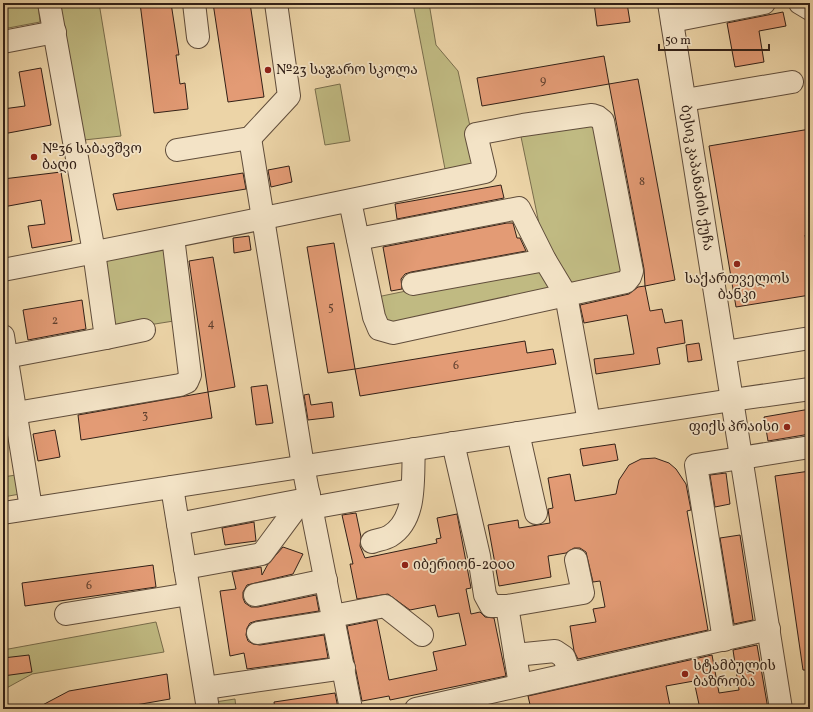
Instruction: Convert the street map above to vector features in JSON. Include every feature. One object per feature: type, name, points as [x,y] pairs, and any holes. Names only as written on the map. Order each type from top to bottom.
[{"type":"street","points":[[49,3],[94,252],[106,338]]},
{"type":"street","points":[[194,3],[198,37]]},
{"type":"street","points":[[177,150],[250,138],[289,96],[276,3]]},
{"type":"street","points":[[671,12],[764,3]]},
{"type":"street","points":[[800,3],[810,9]]},
{"type":"street","name":"ბესიკ კაპანაძის ქუჩა","points":[[671,12],[782,709]]},
{"type":"street","points":[[3,42],[55,32]]},
{"type":"street","points":[[684,100],[792,82]]},
{"type":"street","points":[[3,270],[264,219],[350,200],[484,172],[476,134],[523,125],[592,115],[603,121],[632,271],[626,282],[393,333],[379,329],[374,317],[350,200]]},
{"type":"street","points":[[250,138],[308,500],[334,618],[351,709]]},
{"type":"street","points":[[358,239],[519,208],[545,260],[566,295],[589,422]]},
{"type":"street","points":[[16,413],[180,385],[187,382],[190,375],[173,237]]},
{"type":"street","points":[[413,284],[545,260]]},
{"type":"street","points":[[31,508],[5,346],[106,338],[144,330]]},
{"type":"street","points":[[725,352],[810,338]]},
{"type":"street","points":[[3,513],[810,389]]},
{"type":"street","points":[[518,433],[536,513]]},
{"type":"street","points":[[453,443],[479,556],[485,595],[491,606],[506,606],[583,593],[576,560]]},
{"type":"street","points":[[724,640],[696,465],[810,447]]},
{"type":"street","points":[[372,542],[390,536],[406,520],[410,506],[414,449]]},
{"type":"street","points":[[172,487],[208,709]]},
{"type":"street","points":[[178,524],[308,500],[411,490]]},
{"type":"street","points":[[185,568],[262,554],[308,500]]},
{"type":"street","points":[[255,595],[326,580]]},
{"type":"street","points":[[66,614],[189,594]]},
{"type":"street","points":[[258,633],[385,606],[422,635]]},
{"type":"street","points":[[506,606],[520,685]]},
{"type":"street","points":[[416,709],[440,707],[520,685],[769,629]]},
{"type":"street","points":[[515,655],[555,651],[564,657],[570,674]]},
{"type":"street","points":[[205,688],[344,668]]},
{"type":"shaded area","points":[[3,3],[38,3],[40,22],[3,29]]},
{"type":"shaded area","points":[[59,3],[99,3],[121,136],[84,140]]},
{"type":"shaded area","points":[[413,3],[429,3],[436,45],[458,71],[478,163],[445,169]]},
{"type":"shaded area","points":[[340,84],[350,141],[325,145],[315,89]]},
{"type":"shaded area","points":[[586,122],[595,128],[622,275],[398,327],[385,323],[377,297],[547,262],[520,132]]},
{"type":"shaded area","points":[[168,245],[180,320],[111,331],[98,256]]},
{"type":"shaded area","points":[[16,475],[20,494],[3,497],[3,477]]},
{"type":"shaded area","points":[[156,622],[164,652],[32,674],[3,690],[3,650]]},
{"type":"shaded area","points":[[235,699],[236,709],[216,709],[215,702]]},
{"type":"building","points":[[140,3],[171,3],[179,55],[176,55],[180,84],[185,83],[188,109],[154,113]]},
{"type":"building","points":[[213,3],[250,3],[264,97],[228,102]]},
{"type":"building","points":[[594,3],[627,3],[630,22],[597,26]]},
{"type":"building","points":[[783,12],[786,26],[759,31],[764,62],[735,67],[727,23]]},
{"type":"building","points":[[604,56],[609,84],[482,106],[477,78]]},
{"type":"building","points":[[41,68],[51,125],[3,134],[3,109],[25,106],[19,72]]},
{"type":"building","points":[[638,79],[675,280],[645,286],[644,269],[609,84]]},
{"type":"building","points":[[810,129],[810,234],[805,235],[810,265],[810,295],[736,307],[709,146]]},
{"type":"building","points":[[289,166],[292,182],[271,187],[268,170]]},
{"type":"building","points":[[61,172],[72,241],[32,248],[28,226],[45,224],[41,200],[3,207],[3,179]]},
{"type":"building","points":[[243,173],[246,189],[117,210],[113,194]]},
{"type":"building","points":[[501,185],[504,198],[397,219],[395,204]]},
{"type":"building","points":[[513,223],[517,238],[520,238],[526,251],[411,272],[405,274],[401,279],[402,289],[391,291],[383,247]]},
{"type":"building","points":[[249,236],[251,250],[234,253],[233,238]]},
{"type":"building","points":[[334,243],[355,369],[328,373],[307,247]]},
{"type":"building","points":[[213,257],[235,387],[208,392],[189,261]]},
{"type":"building","points":[[645,286],[650,311],[662,309],[665,323],[682,320],[685,343],[657,348],[660,364],[596,374],[594,359],[634,354],[627,315],[584,323],[580,305],[629,294],[638,287]]},
{"type":"building","points":[[82,300],[86,329],[28,340],[23,310]]},
{"type":"building","points":[[525,341],[527,353],[553,349],[556,364],[360,396],[355,369]]},
{"type":"building","points":[[699,343],[702,360],[688,362],[686,345]]},
{"type":"building","points":[[267,385],[273,423],[256,425],[251,387]]},
{"type":"building","points":[[208,392],[212,418],[81,440],[78,415]]},
{"type":"building","points":[[309,394],[311,405],[332,402],[334,417],[308,420],[304,395]]},
{"type":"building","points":[[810,409],[810,434],[768,441],[764,417]]},
{"type":"building","points":[[55,430],[60,457],[38,461],[33,434]]},
{"type":"building","points":[[615,444],[618,460],[583,466],[580,449]]},
{"type":"building","points":[[655,458],[669,463],[676,469],[686,484],[691,510],[687,511],[708,630],[578,659],[574,651],[570,626],[596,622],[593,609],[605,607],[600,581],[593,582],[586,552],[580,548],[574,548],[566,553],[548,556],[551,577],[499,586],[488,525],[518,520],[519,528],[550,523],[548,509],[553,508],[548,478],[570,474],[575,501],[616,494],[619,480],[629,465],[641,459]]},
{"type":"building","points":[[810,471],[810,670],[803,670],[775,476]]},
{"type":"building","points":[[726,473],[730,504],[715,507],[710,475]]},
{"type":"building","points":[[356,513],[361,537],[360,546],[365,558],[437,543],[436,539],[441,538],[437,518],[457,514],[471,588],[466,589],[471,614],[480,612],[485,617],[494,618],[506,676],[390,700],[389,696],[362,701],[347,626],[377,620],[389,680],[437,670],[433,652],[466,645],[459,613],[438,617],[435,605],[410,610],[388,594],[357,599],[350,564],[353,564],[342,515]]},
{"type":"building","points":[[254,522],[256,541],[225,545],[222,528]]},
{"type":"building","points":[[740,535],[753,620],[734,624],[720,538]]},
{"type":"building","points":[[283,547],[303,554],[293,574],[247,585],[243,592],[245,603],[251,607],[258,607],[316,595],[319,611],[250,623],[247,628],[246,635],[248,641],[253,644],[260,645],[324,635],[328,658],[247,669],[244,653],[230,656],[220,591],[236,589],[232,572],[261,567],[262,575],[268,564]]},
{"type":"building","points":[[153,565],[156,587],[25,606],[22,583]]},
{"type":"building","name":"სტამბულის ბაზრობა","points":[[757,645],[768,709],[700,709],[694,681],[666,686],[670,706],[654,709],[531,709],[528,696],[712,655],[719,693],[739,690],[733,650]]},
{"type":"building","points":[[29,655],[32,672],[3,676],[3,658]]},
{"type":"building","points":[[167,674],[170,699],[113,709],[35,709],[69,691]]},
{"type":"building","points":[[335,693],[338,708],[275,709],[274,702]]},
{"type":"place","name":"№23 საჯარო სკოლა","points":[[268,70]]},
{"type":"place","name":"№36 საბავშვო ბაღი","points":[[34,157]]},
{"type":"place","name":"საქართველოს ბანკი","points":[[737,264]]},
{"type":"place","name":"ფიქს პრაისი","points":[[787,427]]},
{"type":"place","name":"იბერიონ-2000","points":[[405,565]]},
{"type":"place","name":"სტამბულის ბაზრობა","points":[[685,674]]}]
